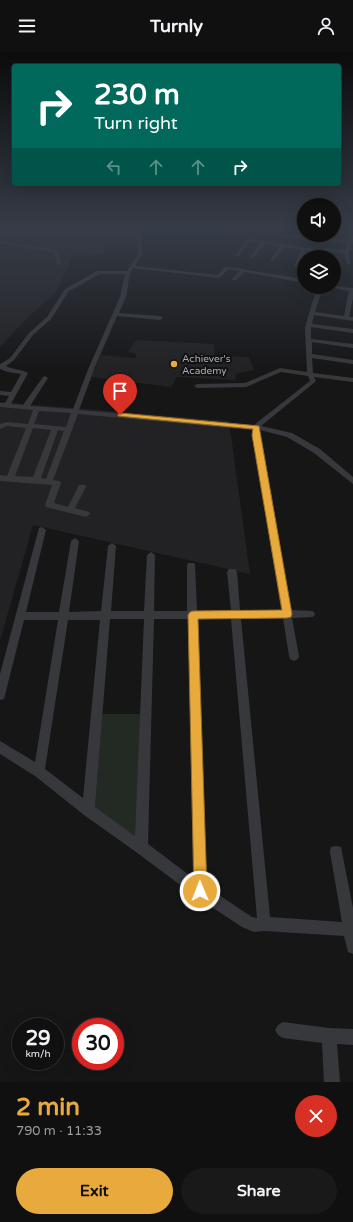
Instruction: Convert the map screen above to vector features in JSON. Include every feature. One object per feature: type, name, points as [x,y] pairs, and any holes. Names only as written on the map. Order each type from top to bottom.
[{"type":"street","points":[[0,366],[12,360],[31,334],[49,318],[67,290],[95,274]]},
{"type":"street","points":[[49,481],[92,367],[122,297],[128,274]]},
{"type":"street","points":[[187,274],[219,277],[221,274]]},
{"type":"street","points":[[235,279],[239,274]]},
{"type":"street","points":[[255,274],[297,282]]},
{"type":"street","points":[[341,288],[352,290],[346,318]]},
{"type":"street","points":[[256,427],[313,381],[310,374],[309,325],[318,294]]},
{"type":"street","points":[[312,313],[353,319]]},
{"type":"street","points":[[115,314],[160,318]]},
{"type":"street","points":[[309,325],[353,331]]},
{"type":"street","points":[[309,340],[353,346]]},
{"type":"street","points":[[310,356],[353,362]]},
{"type":"street","points":[[0,366],[10,371],[25,373],[14,394],[3,405]]},
{"type":"street","points":[[197,386],[246,385],[280,370],[353,380]]},
{"type":"street","points":[[26,406],[45,378]]},
{"type":"street","points":[[0,393],[14,394]]},
{"type":"street","points":[[3,405],[256,427],[289,435],[317,451],[353,481]]},
{"type":"street","points":[[10,478],[37,408]]},
{"type":"street","points":[[0,427],[7,424],[68,429]]},
{"type":"street","points":[[256,427],[294,656]]},
{"type":"street","points":[[36,480],[55,428]]},
{"type":"street","points":[[258,440],[267,430]]},
{"type":"street","points":[[0,478],[49,481],[57,483],[49,505],[86,514]]},
{"type":"street","points":[[70,510],[82,487]]},
{"type":"street","points":[[0,695],[42,530]]},
{"type":"street","points":[[39,772],[75,541]]},
{"type":"street","points":[[88,810],[107,615],[112,546]]},
{"type":"street","points":[[141,847],[151,555]]},
{"type":"street","points":[[191,565],[200,891]]},
{"type":"street","points":[[232,572],[264,924]]},
{"type":"street","points":[[20,616],[310,614]]},
{"type":"street","points":[[0,747],[39,772],[88,810],[200,891],[247,922],[254,925],[264,924],[350,929]]},
{"type":"street","points":[[336,852],[353,947]]},
{"type":"street","points":[[283,1030],[329,1036],[353,1037]]},
{"type":"street","points":[[329,1036],[332,1082]]},
{"type":"shaded area","points":[[0,274],[64,274],[56,292],[27,318],[0,347]]},
{"type":"shaded area","name":"Achiever's Academy","points":[[136,340],[214,344],[215,356],[249,357],[254,370],[236,374],[235,380],[177,377],[171,387],[91,377],[101,355],[135,358],[136,354],[128,352]]},
{"type":"shaded area","points":[[0,402],[229,421],[250,574],[33,525],[0,641]]},
{"type":"shaded area","points":[[102,714],[142,714],[138,839],[95,807]]},
{"type":"place","name":"Achiever's Academy","points":[[174,364]]},
{"type":"route","points":[[120,415],[256,427],[256,437],[258,440],[287,614],[193,615],[200,891]]}]
